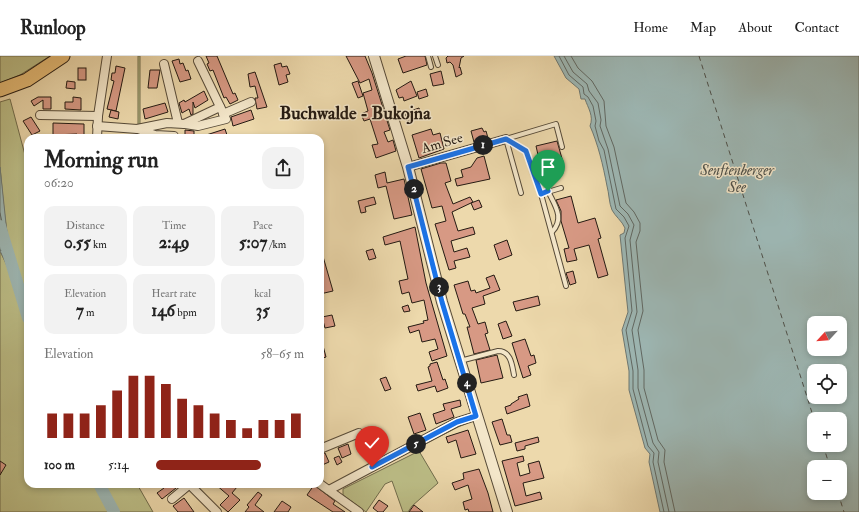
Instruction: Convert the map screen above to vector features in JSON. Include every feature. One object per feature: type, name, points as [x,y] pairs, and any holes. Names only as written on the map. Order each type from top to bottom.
[{"type":"main road","points":[[3,89],[34,76],[62,56]]},
{"type":"street","points":[[96,134],[107,56]]},
{"type":"street","points":[[374,56],[408,167],[442,302],[476,416],[507,512]]},
{"type":"street","points":[[179,123],[198,126],[226,119],[198,61]]},
{"type":"street","points":[[164,64],[179,123],[175,134]]},
{"type":"street","points":[[97,126],[137,129],[179,123],[251,102]]},
{"type":"street","points":[[40,115],[98,116]]},
{"type":"street","points":[[137,129],[152,134]]},
{"type":"street","name":"Am See","points":[[408,167],[506,139]]},
{"type":"street","points":[[329,490],[457,422],[476,416]]},
{"type":"street","points":[[324,447],[359,433]]},
{"type":"street","points":[[324,487],[359,512]]},
{"type":"street","points":[[172,499],[185,488]]},
{"type":"street","points":[[194,488],[217,512]]},
{"type":"lane","points":[[428,56],[431,67]]},
{"type":"lane","points":[[435,56],[438,65]]},
{"type":"lane","points":[[506,139],[556,124],[562,147]]},
{"type":"lane","points":[[506,139],[521,193]]},
{"type":"lane","points":[[506,139],[526,151],[541,194],[566,286]]},
{"type":"lane","points":[[541,194],[560,188]]},
{"type":"lane","points":[[548,191],[556,209],[558,220],[557,227],[552,232]]},
{"type":"lane","points":[[460,361],[498,351],[504,352],[509,356],[514,375]]},
{"type":"green space","points":[[0,56],[50,56],[20,75],[0,83]]},
{"type":"green space","points":[[138,56],[140,56],[140,126],[138,126]]},
{"type":"green space","points":[[10,99],[24,151],[24,488],[139,488],[153,512],[0,512],[0,251],[8,268],[17,266],[7,233],[4,210],[0,167],[0,102]]},
{"type":"green space","points":[[467,421],[468,423],[344,486]]},
{"type":"green space","points":[[419,451],[438,483],[412,506],[408,512],[403,512],[392,481],[385,484],[366,512],[343,495],[343,489]]},
{"type":"water","name":"Senftenberger See","points":[[554,56],[859,56],[859,512],[660,512],[649,462],[650,454],[645,448],[629,390],[629,371],[622,330],[628,312],[620,235],[624,233],[625,228],[611,207],[600,155],[590,126],[591,115],[585,99],[581,99],[579,89],[566,78]]},
{"type":"water","points":[[0,167],[7,233],[17,266],[9,268],[0,251]]},
{"type":"building","points":[[206,56],[217,56],[233,94],[235,93],[238,100],[230,104],[226,97],[224,98],[213,70],[210,71],[207,64],[209,63]]},
{"type":"building","points":[[346,56],[365,56],[390,130],[384,132],[388,142],[393,140],[396,151],[376,158],[372,145],[378,144],[370,119],[364,121],[361,114],[368,111],[363,93],[372,90],[369,79],[360,83]]},
{"type":"building","points":[[406,56],[425,56],[427,65],[403,73],[398,59]]},
{"type":"building","points":[[448,56],[464,56],[461,58],[459,68],[460,67],[462,74],[456,77],[453,65],[450,62],[447,63],[446,58]]},
{"type":"building","points":[[179,59],[180,64],[183,63],[186,71],[188,70],[191,79],[180,82],[172,61]]},
{"type":"building","points":[[281,63],[282,67],[287,66],[290,74],[286,75],[288,82],[279,85],[274,65]]},
{"type":"building","points":[[116,66],[125,68],[116,111],[107,109],[114,81],[111,80],[112,73],[115,73]]},
{"type":"building","points":[[78,68],[86,68],[86,80],[78,80]]},
{"type":"building","points":[[150,70],[160,70],[157,88],[148,88]]},
{"type":"building","points":[[441,71],[444,84],[433,86],[430,74]]},
{"type":"building","points":[[255,72],[267,107],[257,109],[255,98],[258,98],[255,86],[250,87],[248,74]]},
{"type":"building","points":[[67,81],[75,82],[75,89],[66,88]]},
{"type":"building","points":[[358,81],[363,96],[358,98],[352,83]]},
{"type":"building","points":[[411,81],[417,96],[404,101],[403,97],[399,98],[396,90]]},
{"type":"building","points":[[426,89],[428,96],[419,99],[417,92]]},
{"type":"building","points":[[204,91],[208,100],[195,108],[193,102],[193,114],[191,115],[189,109],[182,113],[179,103],[184,100],[185,102]]},
{"type":"building","points":[[38,97],[51,97],[51,109],[43,109],[43,100],[34,106],[31,101]]},
{"type":"building","points":[[73,97],[81,98],[81,110],[65,109],[65,102],[73,102]]},
{"type":"building","points":[[165,103],[168,112],[145,119],[143,109]]},
{"type":"building","points":[[419,108],[422,117],[407,121],[405,113]]},
{"type":"building","points":[[111,110],[119,112],[118,119],[109,117]]},
{"type":"building","points":[[251,110],[254,119],[233,126],[231,117]]},
{"type":"building","points":[[31,117],[40,131],[31,134],[23,121]]},
{"type":"building","points":[[53,123],[84,124],[84,134],[53,134]]},
{"type":"building","points":[[482,128],[484,132],[486,131],[488,138],[474,142],[471,131]]},
{"type":"building","points":[[225,129],[227,134],[209,134]]},
{"type":"building","points":[[431,129],[433,135],[440,133],[444,149],[419,158],[412,135]]},
{"type":"building","points":[[185,130],[194,131],[194,134],[185,134]]},
{"type":"building","points":[[557,141],[563,162],[541,168],[536,146]]},
{"type":"building","points":[[484,156],[490,179],[457,186],[455,179],[463,177],[461,170],[471,167],[477,158]]},
{"type":"building","points":[[446,163],[451,181],[445,183],[453,204],[470,197],[473,202],[452,212],[458,231],[473,227],[475,234],[451,241],[454,252],[467,248],[470,257],[454,261],[456,268],[449,270],[435,224],[446,221],[442,206],[432,208],[421,169]]},
{"type":"building","points":[[385,172],[387,183],[404,179],[412,215],[394,219],[386,186],[378,188],[375,175]]},
{"type":"building","points":[[571,196],[578,223],[595,218],[601,238],[598,239],[608,275],[598,278],[589,245],[574,249],[577,260],[567,262],[564,249],[569,248],[561,221],[561,211],[556,200]]},
{"type":"building","points":[[374,197],[376,204],[365,207],[366,212],[361,213],[358,201]]},
{"type":"building","points":[[479,200],[482,207],[474,210],[471,203]]},
{"type":"building","points":[[415,227],[426,283],[447,356],[432,361],[429,352],[438,349],[435,339],[422,342],[419,330],[410,333],[408,327],[424,323],[423,321],[428,320],[424,300],[412,303],[409,292],[402,294],[399,281],[408,279],[400,241],[385,245],[383,237]]},
{"type":"building","points":[[507,240],[512,255],[499,260],[494,245]]},
{"type":"building","points":[[373,249],[376,258],[369,260],[366,251]]},
{"type":"building","points":[[324,260],[333,291],[324,293]]},
{"type":"building","points":[[573,271],[576,283],[570,285],[566,273]]},
{"type":"building","points":[[494,275],[500,290],[483,296],[485,304],[472,308],[478,324],[485,322],[488,333],[485,334],[490,350],[474,354],[467,327],[470,327],[465,314],[463,314],[454,285],[468,281],[471,291],[475,290],[476,293],[490,288],[486,278]]},
{"type":"building","points":[[538,296],[540,305],[516,311],[513,302]]},
{"type":"building","points":[[408,305],[410,311],[404,312],[402,307]]},
{"type":"building","points":[[332,315],[335,326],[325,328],[324,317]]},
{"type":"building","points":[[506,321],[512,336],[503,339],[498,324]]},
{"type":"building","points":[[525,339],[531,356],[534,355],[536,363],[528,366],[531,375],[523,378],[512,343]]},
{"type":"building","points":[[497,355],[503,378],[481,383],[476,360]]},
{"type":"building","points":[[437,362],[443,380],[445,379],[448,388],[437,392],[435,386],[418,391],[416,385],[432,381],[428,367],[430,364]]},
{"type":"building","points":[[386,377],[391,389],[385,391],[380,379]]},
{"type":"building","points":[[527,394],[530,406],[507,414],[505,407],[511,405],[519,399],[518,397]]},
{"type":"building","points":[[460,400],[461,406],[451,409],[454,417],[436,424],[433,414],[445,410],[443,404]]},
{"type":"building","points":[[420,413],[426,430],[414,434],[408,417]]},
{"type":"building","points":[[502,419],[507,435],[510,435],[512,442],[500,445],[492,422]]},
{"type":"building","points":[[468,430],[476,454],[461,458],[456,440],[448,443],[446,437]]},
{"type":"building","points":[[369,434],[372,444],[363,448],[359,439]]},
{"type":"building","points":[[538,437],[539,442],[525,446],[525,449],[517,451],[515,443]]},
{"type":"building","points":[[348,444],[351,454],[342,458],[338,448]]},
{"type":"building","points":[[324,453],[329,462],[324,464]]},
{"type":"building","points":[[339,456],[342,462],[337,465],[334,458]]},
{"type":"building","points":[[523,456],[524,461],[517,463],[520,476],[530,473],[528,464],[539,461],[544,478],[523,483],[526,496],[540,492],[542,499],[515,506],[502,461]]},
{"type":"building","points":[[0,461],[6,465],[0,475]]},
{"type":"building","points":[[479,469],[493,512],[469,512],[468,509],[465,510],[463,502],[472,499],[468,485],[455,490],[452,483],[464,479],[463,473]]},
{"type":"building","points":[[164,488],[176,488],[162,499],[157,493]]},
{"type":"building","points":[[220,488],[236,488],[232,493],[240,500],[228,512],[220,505],[229,496]]},
{"type":"building","points":[[312,488],[318,488],[335,501],[333,504],[345,512],[333,512],[307,495]]},
{"type":"building","points":[[258,492],[262,495],[255,505],[264,512],[245,512],[249,507],[247,505]]},
{"type":"building","points":[[184,498],[194,512],[178,512],[173,506]]},
{"type":"building","points":[[379,500],[388,506],[383,512],[378,512],[373,508]]},
{"type":"building","points":[[282,501],[291,507],[288,512],[274,512]]},
{"type":"building","points":[[414,505],[423,512],[409,512]]},
{"type":"waterway","points":[[0,226],[24,305]]},
{"type":"waterway","points":[[101,488],[114,512]]},
{"type":"ferry route","points":[[699,56],[812,412]]},
{"type":"ferry route","points":[[825,452],[828,460]]},
{"type":"ferry route","points":[[840,500],[844,512]]},
{"type":"district","name":"Buchwalde - Bukojna","points":[[355,113]]},
{"type":"route","points":[[372,467],[457,422],[476,416],[442,302],[408,167],[506,139],[526,151],[541,194],[548,191]]}]
